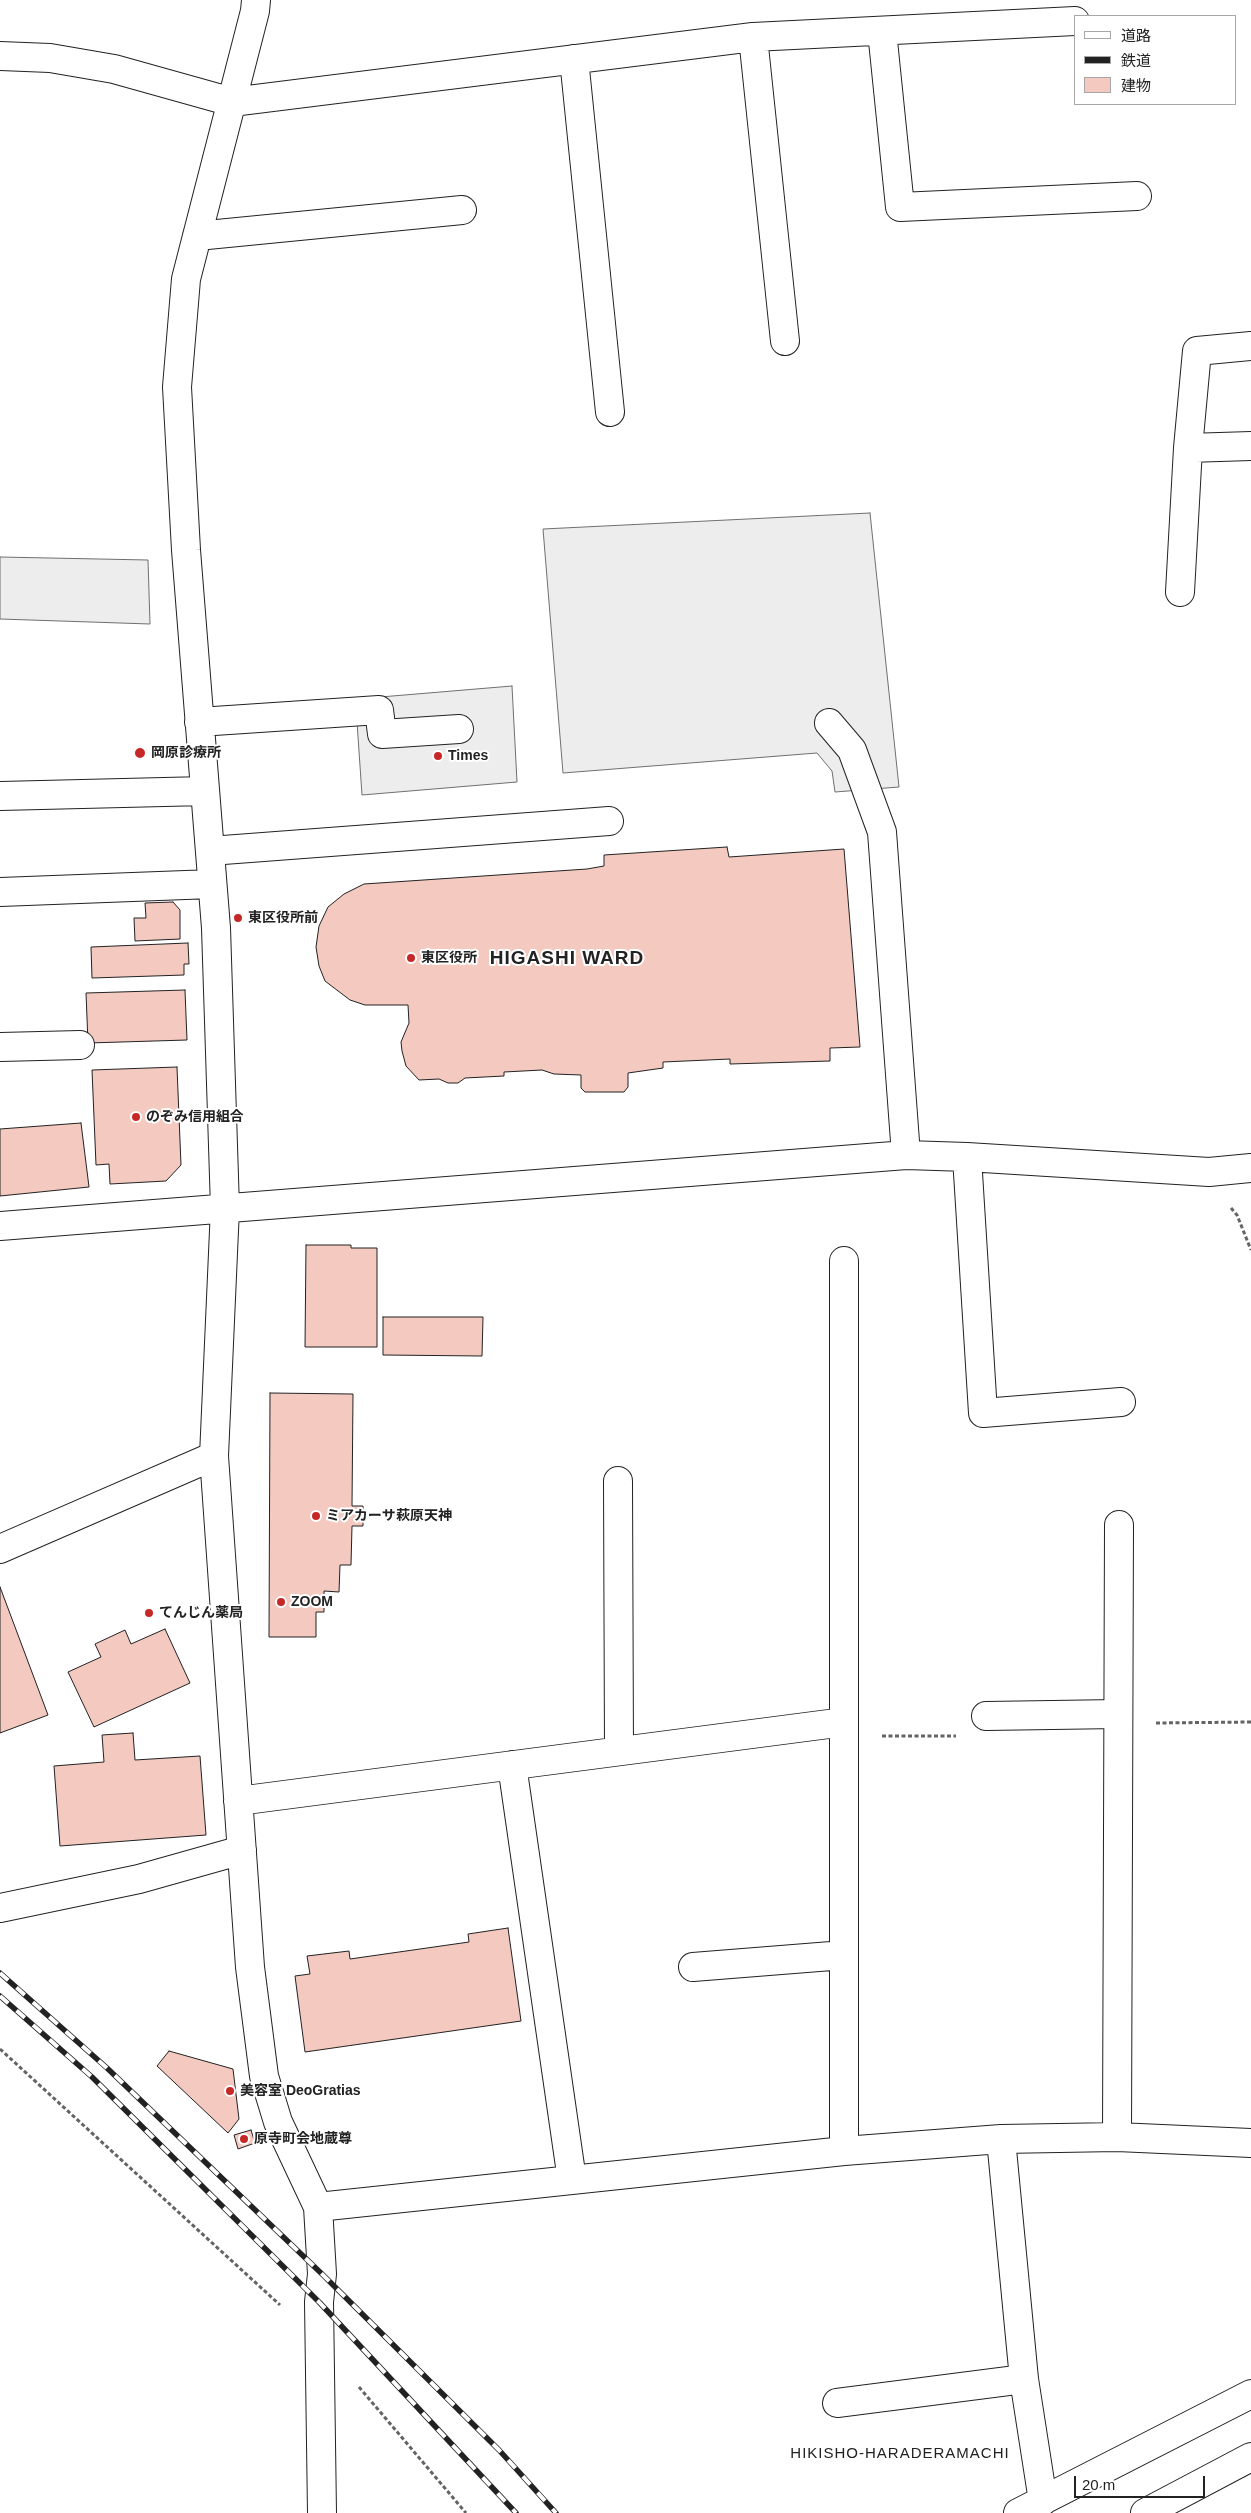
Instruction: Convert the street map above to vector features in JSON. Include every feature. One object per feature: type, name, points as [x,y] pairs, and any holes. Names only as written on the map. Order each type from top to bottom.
[{"type":"street","points":[[256,0],[255,11],[186,279],[177,387],[212,884],[225,1208],[214,1456],[250,1967],[264,2076],[278,2122],[318,2207],[322,2274],[319,2302],[322,2513]]},
{"type":"street","points":[[0,56],[50,58],[114,68],[232,102],[753,36],[1074,20]]},
{"type":"street","points":[[882,31],[900,207],[1137,196]]},
{"type":"street","points":[[753,36],[785,341]]},
{"type":"street","points":[[574,59],[610,412]]},
{"type":"street","points":[[197,236],[462,210]]},
{"type":"street","points":[[1180,592],[1188,448],[1198,351],[1251,346]]},
{"type":"street","points":[[1188,448],[1251,446]]},
{"type":"street","points":[[200,722],[379,710],[382,734],[459,729]]},
{"type":"street","points":[[829,724],[852,750],[882,832],[906,1155]]},
{"type":"street","points":[[0,796],[205,791]]},
{"type":"street","points":[[210,851],[609,821]]},
{"type":"street","points":[[0,892],[212,884]]},
{"type":"street","points":[[0,1048],[80,1045]]},
{"type":"street","points":[[0,1226],[906,1155],[1210,1172],[1251,1168]]},
{"type":"street","points":[[967,1157],[983,1413],[1121,1402]]},
{"type":"street","points":[[844,1262],[844,2151]]},
{"type":"street","points":[[0,1549],[214,1456]]},
{"type":"street","points":[[618,1481],[619,1751]]},
{"type":"street","points":[[1118,2137],[1119,1525]]},
{"type":"street","points":[[986,1716],[1118,1719]]},
{"type":"street","points":[[238,1801],[619,1751],[844,1729]]},
{"type":"street","points":[[512,1765],[572,2180]]},
{"type":"street","points":[[0,1908],[139,1879],[242,1850]]},
{"type":"street","points":[[693,1967],[844,1955]]},
{"type":"street","points":[[318,2207],[844,2151],[1001,2139],[1118,2137],[1251,2144]]},
{"type":"street","points":[[1001,2139],[1024,2379],[1044,2501]]},
{"type":"street","points":[[836,2403],[1024,2379]]},
{"type":"street","points":[[1018,2513],[1251,2394]]},
{"type":"street","points":[[1145,2513],[1251,2457]]},
{"type":"path","points":[[1210,1172],[1220,1194],[1236,1215],[1251,1250]]},
{"type":"path","points":[[844,1729],[972,1736],[986,1716]]},
{"type":"path","points":[[1118,1719],[1251,1722]]},
{"type":"path","points":[[0,2049],[320,2341]]},
{"type":"path","points":[[358,2386],[466,2513]]},
{"type":"shaded area","points":[[870,513],[899,787],[835,792],[832,771],[817,753],[563,773],[543,529]]},
{"type":"shaded area","points":[[0,557],[148,560],[150,624],[0,619]]},
{"type":"shaded area","name":"Times","points":[[512,686],[517,782],[362,795],[357,722],[225,710]]},
{"type":"building","points":[[727,847],[729,857],[844,849],[860,1047],[830,1048],[830,1061],[730,1064],[730,1059],[663,1062],[663,1068],[628,1073],[628,1087],[624,1092],[585,1092],[581,1088],[581,1075],[554,1074],[542,1070],[504,1072],[504,1076],[465,1078],[458,1083],[448,1083],[439,1079],[419,1080],[406,1066],[402,1051],[401,1042],[409,1023],[408,1005],[365,1005],[350,1000],[325,981],[319,966],[316,947],[319,926],[328,907],[344,894],[364,884],[587,869],[604,866],[604,855]]},
{"type":"building","points":[[173,902],[180,910],[180,939],[135,941],[134,918],[146,918],[145,903]]},
{"type":"building","points":[[188,943],[189,964],[184,964],[184,975],[92,978],[91,947]]},
{"type":"building","points":[[185,990],[187,1040],[88,1043],[86,993]]},
{"type":"building","name":"のぞみ信用組合","points":[[177,1067],[181,1165],[166,1181],[110,1184],[109,1164],[96,1165],[92,1070]]},
{"type":"building","points":[[81,1123],[89,1187],[0,1196],[0,1129]]},
{"type":"building","points":[[306,1245],[351,1245],[351,1248],[377,1248],[377,1347],[305,1347]]},
{"type":"building","points":[[383,1317],[483,1317],[482,1356],[383,1355]]},
{"type":"building","name":"ミアカーサ萩原天神","points":[[270,1393],[353,1394],[352,1506],[363,1506],[363,1526],[352,1526],[351,1565],[340,1565],[339,1592],[324,1591],[324,1612],[316,1612],[316,1637],[269,1637]]},
{"type":"building","points":[[0,1587],[48,1715],[0,1733]]},
{"type":"building","points":[[165,1629],[190,1683],[94,1727],[68,1672],[101,1657],[95,1644],[125,1630],[131,1644]]},
{"type":"building","points":[[133,1733],[135,1760],[200,1756],[206,1835],[60,1846],[54,1766],[104,1762],[102,1735]]},
{"type":"building","points":[[508,1928],[521,2021],[305,2052],[295,1976],[310,1974],[307,1956],[349,1951],[350,1959],[469,1942],[468,1934]]},
{"type":"building","points":[[169,2051],[233,2069],[239,2119],[228,2133],[157,2066]]},
{"type":"building","name":"原寺町会地蔵尊","points":[[251,2130],[255,2143],[238,2149],[234,2135]]},
{"type":"railway","points":[[0,1973],[107,2068],[322,2274],[499,2450],[556,2513]]},
{"type":"railway","points":[[0,1996],[92,2077],[319,2302],[516,2513]]},
{"type":"place","name":"岡原診療所","points":[[140,753]]},
{"type":"place","name":"Times","points":[[438,756]]},
{"type":"place","name":"東区役所前","points":[[238,918]]},
{"type":"place","name":"東区役所","points":[[411,958]]},
{"type":"place","name":"のぞみ信用組合","points":[[136,1117]]},
{"type":"place","name":"ミアカーサ萩原天神","points":[[316,1516]]},
{"type":"place","name":"ZOOM","points":[[281,1602]]},
{"type":"place","name":"てんじん薬局","points":[[149,1613]]},
{"type":"place","name":"美容室 DeoGratias","points":[[230,2091]]},
{"type":"place","name":"原寺町会地蔵尊","points":[[244,2139]]},
{"type":"district","name":"HIGASHI WARD","points":[[567,959]]},
{"type":"district","name":"HIKISHO-HARADERAMACHI","points":[[900,2454]]}]
